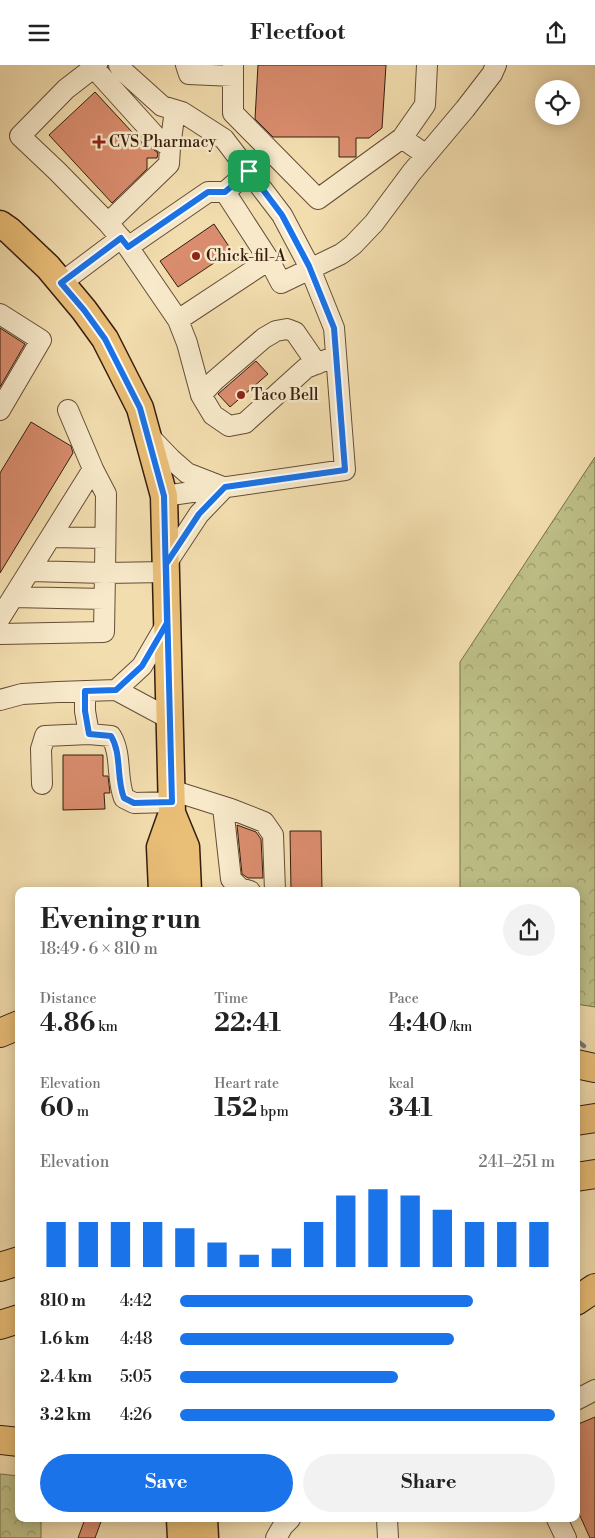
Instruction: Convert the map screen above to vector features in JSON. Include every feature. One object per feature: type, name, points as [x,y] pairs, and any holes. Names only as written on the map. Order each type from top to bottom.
[{"type":"highway","points":[[0,1033],[15,1027]]},
{"type":"highway","points":[[580,1065],[595,1068]]},
{"type":"highway","points":[[580,1120],[595,1118]]},
{"type":"highway","points":[[580,1176],[595,1174]]},
{"type":"highway","points":[[0,1267],[15,1262]]},
{"type":"highway","points":[[580,1298],[595,1288]]},
{"type":"highway","points":[[0,1325],[15,1320]]},
{"type":"highway","points":[[0,1440],[15,1442]]},
{"type":"main road","points":[[3,228],[48,267],[84,310],[105,339],[140,408],[164,496],[172,802],[186,847],[188,887]]},
{"type":"main road","points":[[162,887],[160,847],[172,802]]},
{"type":"main road","points":[[180,1522],[181,1538]]},
{"type":"main road","points":[[204,1522],[205,1538]]},
{"type":"street","points":[[119,65],[122,70],[162,106],[182,112],[224,139],[282,215],[310,269],[334,328],[345,470],[164,496]]},
{"type":"street","points":[[186,65],[189,74],[233,71],[233,113],[318,199],[402,138],[425,105],[427,65]]},
{"type":"street","points":[[225,192],[270,260],[281,283],[341,254],[353,245],[374,223],[492,74],[496,65]]},
{"type":"street","points":[[170,147],[158,139],[95,66],[66,89],[20,136],[57,171],[119,236],[178,320],[187,343],[201,395],[213,415],[229,426],[245,423],[306,368],[336,356]]},
{"type":"street","points":[[119,236],[170,164],[170,147],[175,110]]},
{"type":"street","points":[[402,138],[426,155]]},
{"type":"street","points":[[61,283],[119,236],[208,192],[225,192],[249,171]]},
{"type":"street","points":[[178,320],[270,260]]},
{"type":"street","points":[[0,314],[41,340],[0,410]]},
{"type":"street","points":[[201,395],[214,381],[257,344],[276,331],[287,329],[295,332],[317,364]]},
{"type":"street","points":[[0,634],[104,633],[106,494],[93,469],[68,410]]},
{"type":"street","points":[[147,434],[187,473],[225,487]]},
{"type":"street","points":[[0,618],[93,469]]},
{"type":"street","points":[[30,571],[105,573],[166,568],[199,514],[225,487]]},
{"type":"street","points":[[51,537],[106,538]]},
{"type":"street","points":[[13,597],[104,599]]},
{"type":"street","points":[[116,690],[142,666],[167,623]]},
{"type":"street","points":[[0,700],[22,694],[116,690],[170,719]]},
{"type":"street","points":[[85,691],[85,711],[89,734]]},
{"type":"street","points":[[42,784],[41,749],[46,736],[89,734],[111,736],[117,745],[120,787],[124,798],[134,803],[172,802],[223,807],[264,823],[273,835],[275,887]]},
{"type":"street","points":[[223,807],[231,879],[239,887]]},
{"type":"street","points":[[580,1398],[595,1390]]},
{"type":"street","points":[[277,1538],[287,1522]]},
{"type":"street","points":[[387,1522],[388,1538]]},
{"type":"street","points":[[558,1522],[566,1538]]},
{"type":"green space","points":[[595,457],[595,1007],[580,1005],[580,887],[460,887],[460,662]]},
{"type":"green space","points":[[0,1474],[15,1476],[15,1522],[41,1522],[41,1538],[0,1538]]},
{"type":"building","points":[[258,65],[386,65],[382,128],[369,138],[356,138],[356,157],[339,157],[339,137],[273,137],[255,119]]},
{"type":"building","name":"CVS Pharmacy","points":[[95,92],[145,146],[149,146],[158,153],[157,158],[147,158],[147,169],[112,203],[49,135]]},
{"type":"building","name":"Chick-fil-A","points":[[214,224],[232,251],[178,287],[160,261]]},
{"type":"building","points":[[0,328],[25,344],[0,387]]},
{"type":"building","points":[[256,361],[268,374],[230,407],[218,394]]},
{"type":"building","points":[[31,422],[71,446],[73,453],[0,573],[0,473]]},
{"type":"building","points":[[63,755],[103,755],[103,776],[108,776],[110,793],[104,793],[105,809],[63,810]]},
{"type":"building","points":[[237,825],[256,832],[261,839],[263,878],[248,878],[242,874]]},
{"type":"building","points":[[290,831],[321,831],[322,887],[291,887]]},
{"type":"building","points":[[595,1417],[595,1538],[590,1538],[580,1516],[580,1423]]},
{"type":"building","points":[[84,1522],[101,1522],[95,1538],[78,1538]]},
{"type":"waterway","points":[[580,1043],[584,1046]]},
{"type":"place","name":"CVS Pharmacy","points":[[99,142]]},
{"type":"place","name":"Chick-fil-A","points":[[196,256]]},
{"type":"place","name":"Taco Bell","points":[[241,395]]},
{"type":"route","points":[[249,171],[282,215],[309,266],[334,328],[345,470],[225,487],[199,514],[166,564],[172,802],[134,803],[124,798],[120,787],[117,745],[111,736],[89,734],[85,711],[85,691],[116,690],[142,666],[167,623],[164,496],[140,408],[129,385],[105,339],[61,283],[121,238],[128,247],[208,192],[225,192],[249,171]]}]
